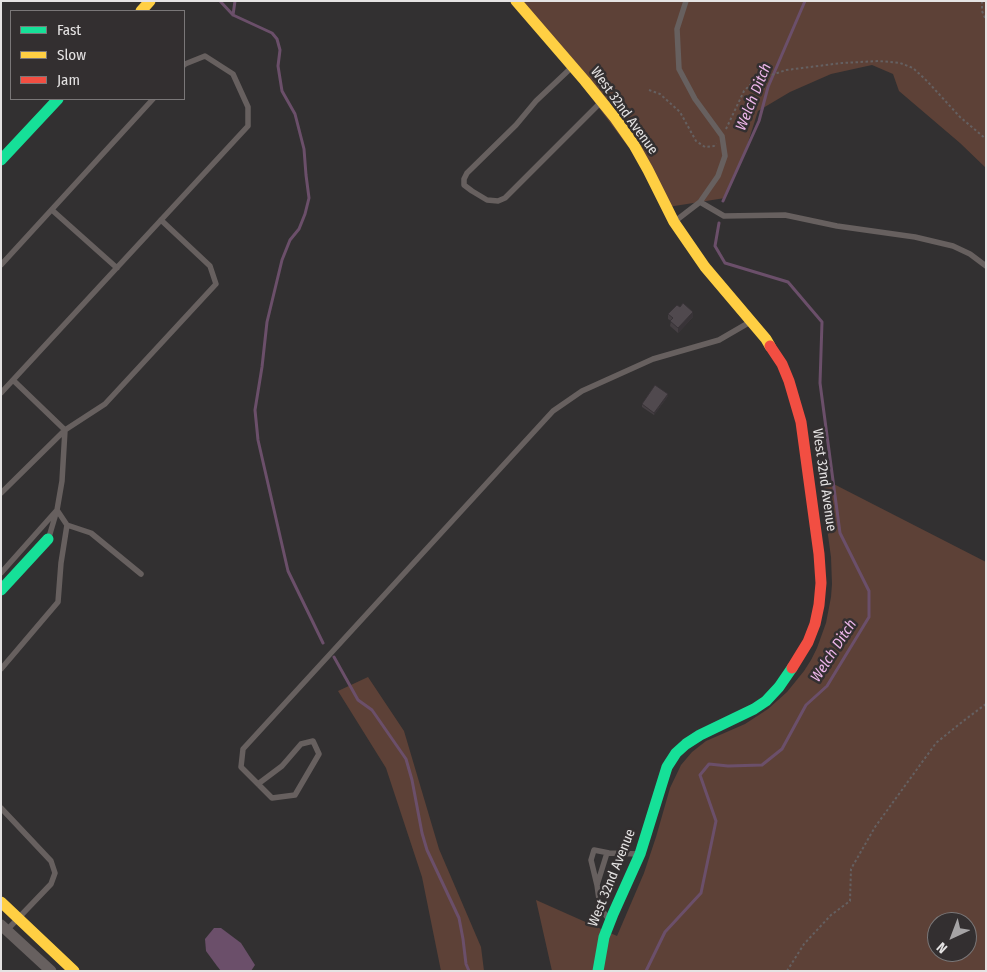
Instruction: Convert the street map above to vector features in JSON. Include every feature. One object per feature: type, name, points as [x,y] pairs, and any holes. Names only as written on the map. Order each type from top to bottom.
[{"type":"street","name":"West 32nd Avenue","points":[[516,1],[573,66],[634,145],[674,222],[705,267],[752,321],[782,364],[801,422],[819,554],[821,583],[815,624],[808,642],[779,688],[766,701],[754,709],[700,735],[686,744],[676,753],[667,768],[640,854],[604,937],[598,971]]},
{"type":"street","points":[[1,160],[57,100]]},
{"type":"street","points":[[1,590],[48,539]]},
{"type":"street","points":[[1,902],[74,971]]},
{"type":"street","points":[[4,927],[50,971]]},
{"type":"lane","points":[[674,222],[700,202],[718,176],[725,156],[722,136],[695,99],[679,69],[677,29],[686,1]]},
{"type":"lane","points":[[1,393],[248,126],[248,107],[233,74],[204,56],[185,64]]},
{"type":"lane","points":[[573,66],[536,101],[511,131],[467,173],[464,185],[487,200],[498,201],[505,198],[602,102]]},
{"type":"lane","points":[[1,265],[152,100]]},
{"type":"lane","points":[[700,202],[724,216],[785,215],[836,226],[915,237],[953,246],[970,254],[986,266]]},
{"type":"lane","points":[[52,210],[117,268]]},
{"type":"lane","points":[[1,493],[65,430],[105,404],[216,284],[210,266],[161,220]]},
{"type":"lane","points":[[258,784],[282,766],[301,744],[314,741],[319,754],[295,795],[272,798],[240,768],[243,749],[553,411],[582,391],[653,359],[719,340],[752,321]]},
{"type":"lane","points":[[13,380],[65,430],[62,481],[57,510],[48,539]]},
{"type":"lane","points":[[57,510],[68,525],[91,533],[141,574]]},
{"type":"lane","points":[[1,573],[57,510]]},
{"type":"lane","points":[[1,669],[58,602],[61,564],[68,525]]},
{"type":"lane","points":[[1,808],[51,861],[55,873],[51,884],[18,918],[4,927]]},
{"type":"lane","points":[[610,921],[600,907],[591,860],[594,850],[607,853],[640,854]]},
{"type":"lane","points":[[597,885],[607,853]]},
{"type":"path","points":[[982,1],[982,11],[986,20]]},
{"type":"path","points":[[649,90],[660,94],[672,103],[680,112],[696,141],[705,147],[714,146],[722,136],[744,91],[754,81],[786,70],[842,63],[900,63],[913,68],[960,117],[986,140]]},
{"type":"path","points":[[788,971],[804,944],[832,915],[850,901],[851,870],[875,827],[936,743],[986,704]]},
{"type":"shaded area","points":[[519,1],[986,1],[986,168],[899,91],[893,74],[872,65],[831,74],[790,92],[758,111],[743,158],[725,198],[668,207],[644,168]]},
{"type":"shaded area","points":[[820,477],[986,562],[986,971],[552,971],[536,900],[617,936],[644,873],[670,788],[681,765],[692,752],[706,741],[745,724],[768,709],[787,692],[804,671],[817,648],[826,623],[832,584],[831,557]]},
{"type":"shaded area","points":[[368,677],[404,731],[439,849],[481,947],[484,971],[441,971],[422,877],[386,768],[338,691]]},
{"type":"shaded area","points":[[214,928],[221,928],[241,943],[255,965],[251,971],[221,971],[206,951],[205,939]]},
{"type":"building","points":[[683,303],[693,312],[678,328],[670,321],[673,318],[668,314],[677,305],[680,307]]},
{"type":"building","points":[[655,385],[668,394],[654,413],[642,404]]},
{"type":"waterway","points":[[220,1],[233,15],[272,33],[277,39],[280,50],[278,66],[282,91],[295,114],[304,149],[309,198],[299,229],[290,240],[282,260],[267,322],[255,410],[258,440],[288,571],[323,643]]},
{"type":"waterway","points":[[233,15],[235,1]]},
{"type":"waterway","name":"Welch Ditch","points":[[723,201],[759,121],[768,87],[805,1]]},
{"type":"waterway","name":"Welch Ditch","points":[[646,971],[665,932],[701,893],[716,821],[700,775],[709,764],[728,766],[762,765],[782,749],[806,705],[827,686],[869,617],[869,591],[840,533],[820,383],[822,322],[788,282],[725,263],[715,246],[719,223]]},
{"type":"waterway","points":[[334,657],[358,700],[372,710],[406,759],[427,850],[459,918],[466,964],[469,971]]},
{"type":"traffic: fast","points":[[1,160],[57,100]]},
{"type":"traffic: fast","points":[[1,590],[48,539]]},
{"type":"traffic: fast","points":[[598,971],[604,937],[640,854],[667,767],[676,753],[686,744],[766,701],[779,687],[792,668]]},
{"type":"traffic: slow","points":[[142,10],[150,1]]},
{"type":"traffic: slow","points":[[516,1],[615,118],[634,145],[674,222],[705,267],[770,346]]},
{"type":"traffic: slow","points":[[1,902],[74,971]]},
{"type":"traffic: jam","points":[[770,346],[782,364],[789,381],[801,422],[819,554],[821,583],[815,624],[808,642],[792,668]]}]
